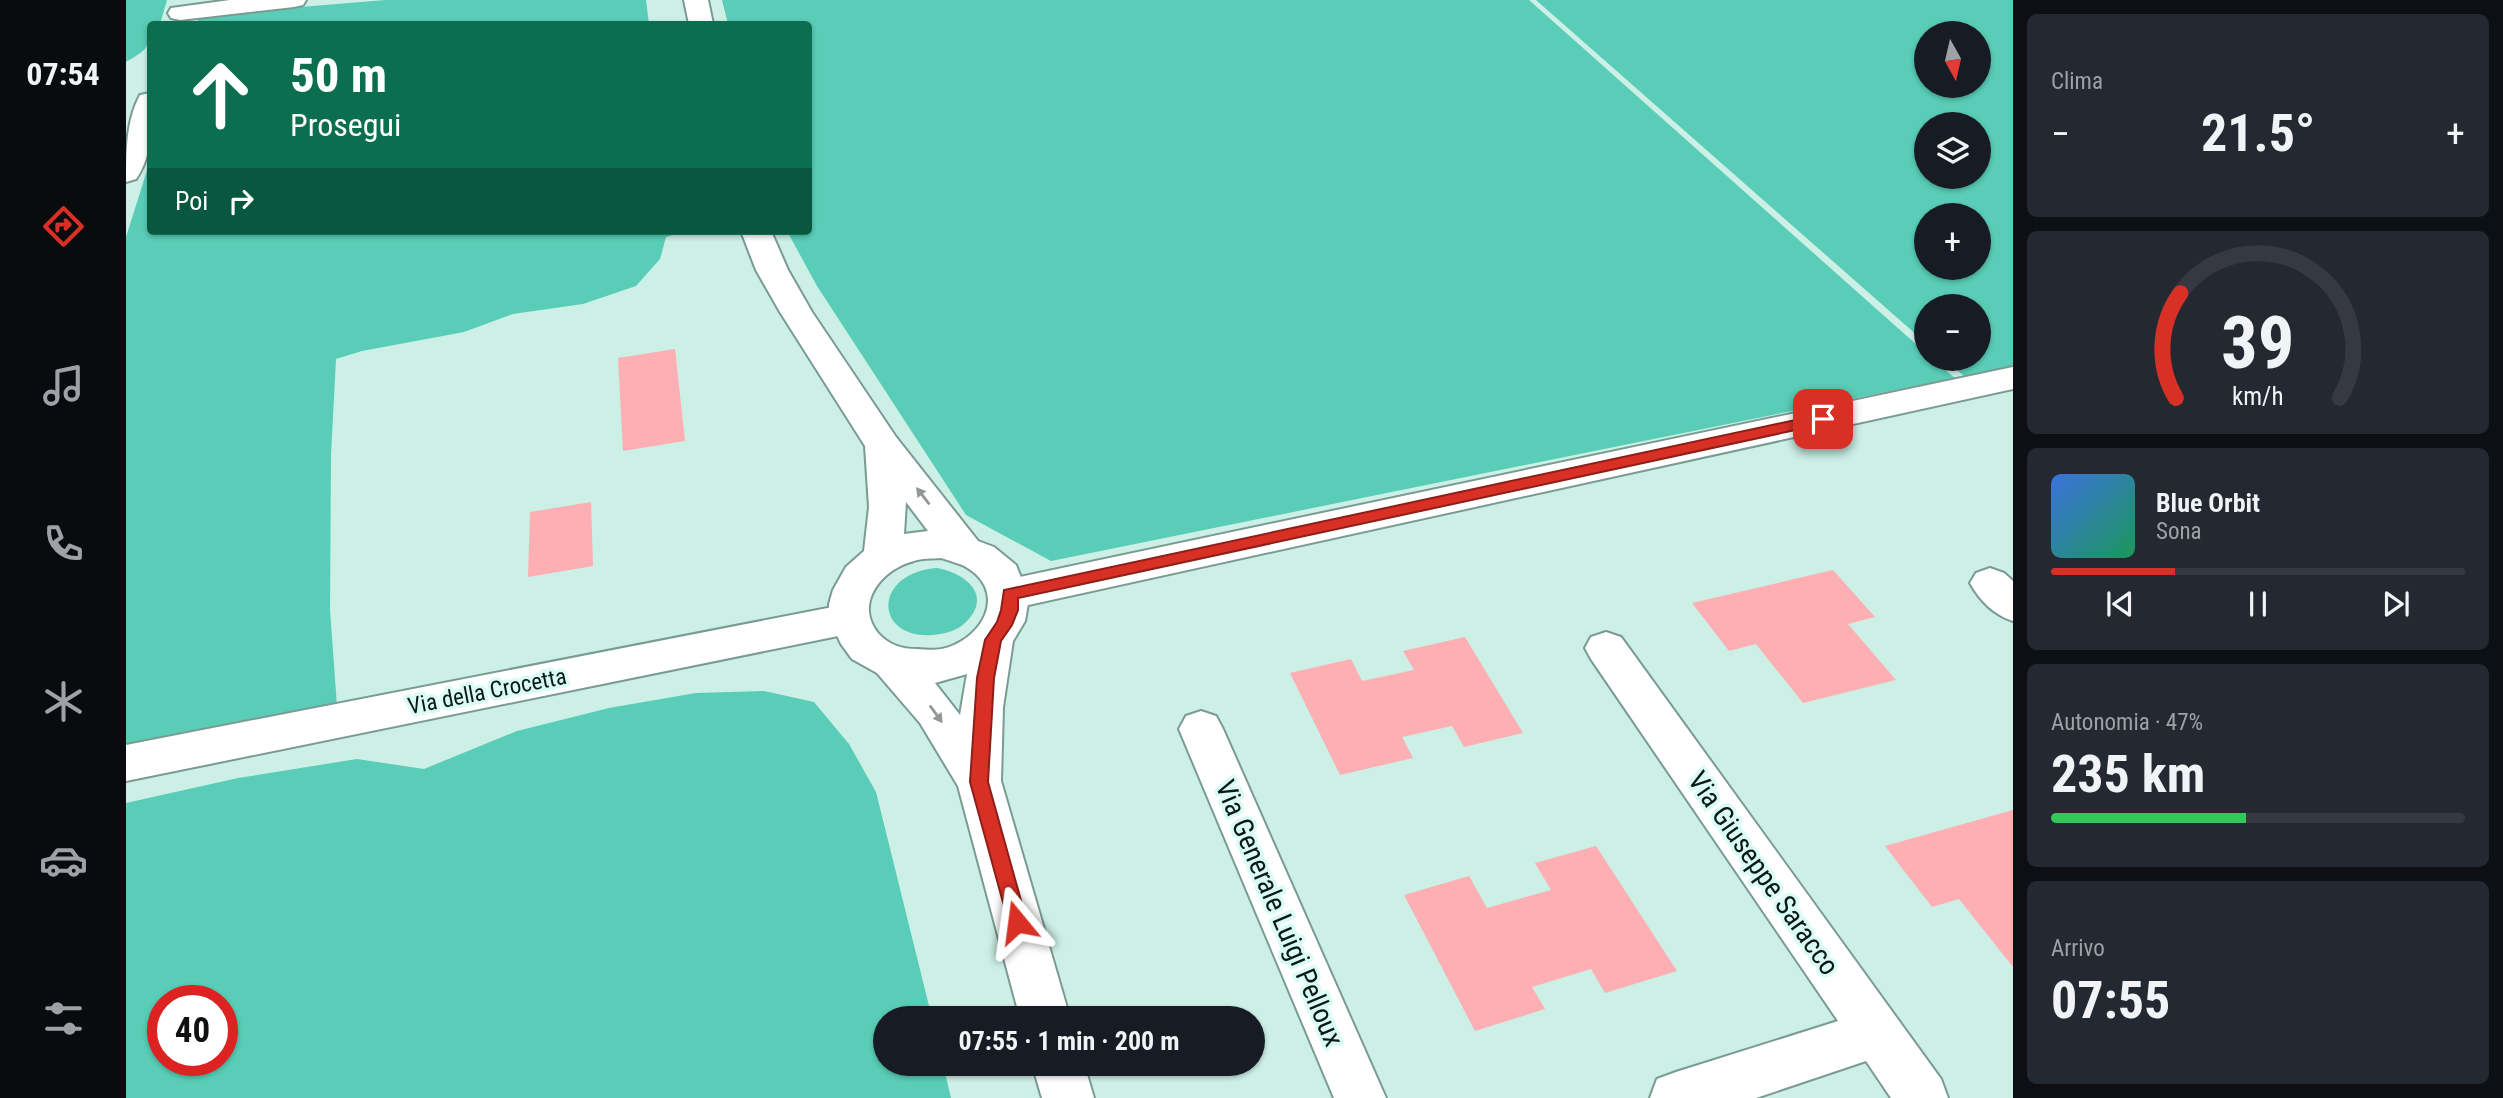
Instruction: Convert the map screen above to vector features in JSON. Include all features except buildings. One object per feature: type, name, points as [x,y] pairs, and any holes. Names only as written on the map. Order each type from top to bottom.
[{"type":"street","points":[[180,13],[294,0]]},
{"type":"street","points":[[696,0],[700,21]]},
{"type":"street","points":[[126,173],[147,109]]},
{"type":"street","points":[[757,235],[772,270],[796,312],[883,446],[962,548]]},
{"type":"street","points":[[1010,594],[2013,378]]},
{"type":"street","points":[[883,446],[888,507],[883,558]]},
{"type":"street","points":[[942,544],[980,555],[994,566],[1004,579],[1010,594],[1007,617],[993,640],[978,652],[958,661],[936,666],[913,667],[892,662],[871,652],[856,637],[848,620],[848,602],[854,585],[866,570],[883,558],[921,545],[942,544]]},
{"type":"street","name":"Via della Crocetta","points":[[126,763],[848,620]]},
{"type":"street","points":[[979,782],[982,707],[993,640]]},
{"type":"street","name":"Via Giuseppe Saracco","points":[[1606,648],[1922,1098]]},
{"type":"street","points":[[892,662],[935,711],[979,782],[1042,1006]]},
{"type":"street","name":"Via Generale Luigi Pelloux","points":[[1201,729],[1360,1098]]},
{"type":"street","points":[[1676,1098],[1877,1033]]},
{"type":"street","points":[[1062,1076],[1068,1098]]},
{"type":"green space","points":[[126,0],[167,0],[161,21],[147,21],[146,48],[126,62]]},
{"type":"green space","points":[[386,0],[646,0],[649,21],[197,21],[202,15]]},
{"type":"green space","points":[[722,0],[1529,0],[1914,342],[1914,371],[1947,371],[1955,378],[1051,561],[966,515],[817,286],[789,235],[812,235],[812,21],[727,21]]},
{"type":"green space","points":[[1536,0],[2013,0],[2013,367],[1965,377],[1958,371],[1991,371],[1991,294],[1914,294],[1914,333]]},
{"type":"green space","points":[[147,170],[147,235],[673,235],[666,237],[660,259],[636,286],[583,304],[513,314],[464,332],[362,351],[336,359],[331,455],[330,610],[337,706],[126,755],[126,237]]},
{"type":"green space","points":[[937,568],[957,575],[972,587],[977,603],[974,612],[959,628],[942,634],[913,633],[899,627],[891,617],[888,605],[892,592],[901,581],[916,572]]},
{"type":"green space","points":[[764,691],[814,702],[849,744],[876,792],[929,1006],[873,1006],[873,1076],[946,1076],[951,1098],[126,1098],[126,803],[238,778],[357,759],[424,769],[517,731],[609,708],[696,693]]},
{"type":"route","points":[[1017,922],[979,782],[985,678],[993,640],[1004,625],[1010,610],[1010,594],[1823,419]]}]
